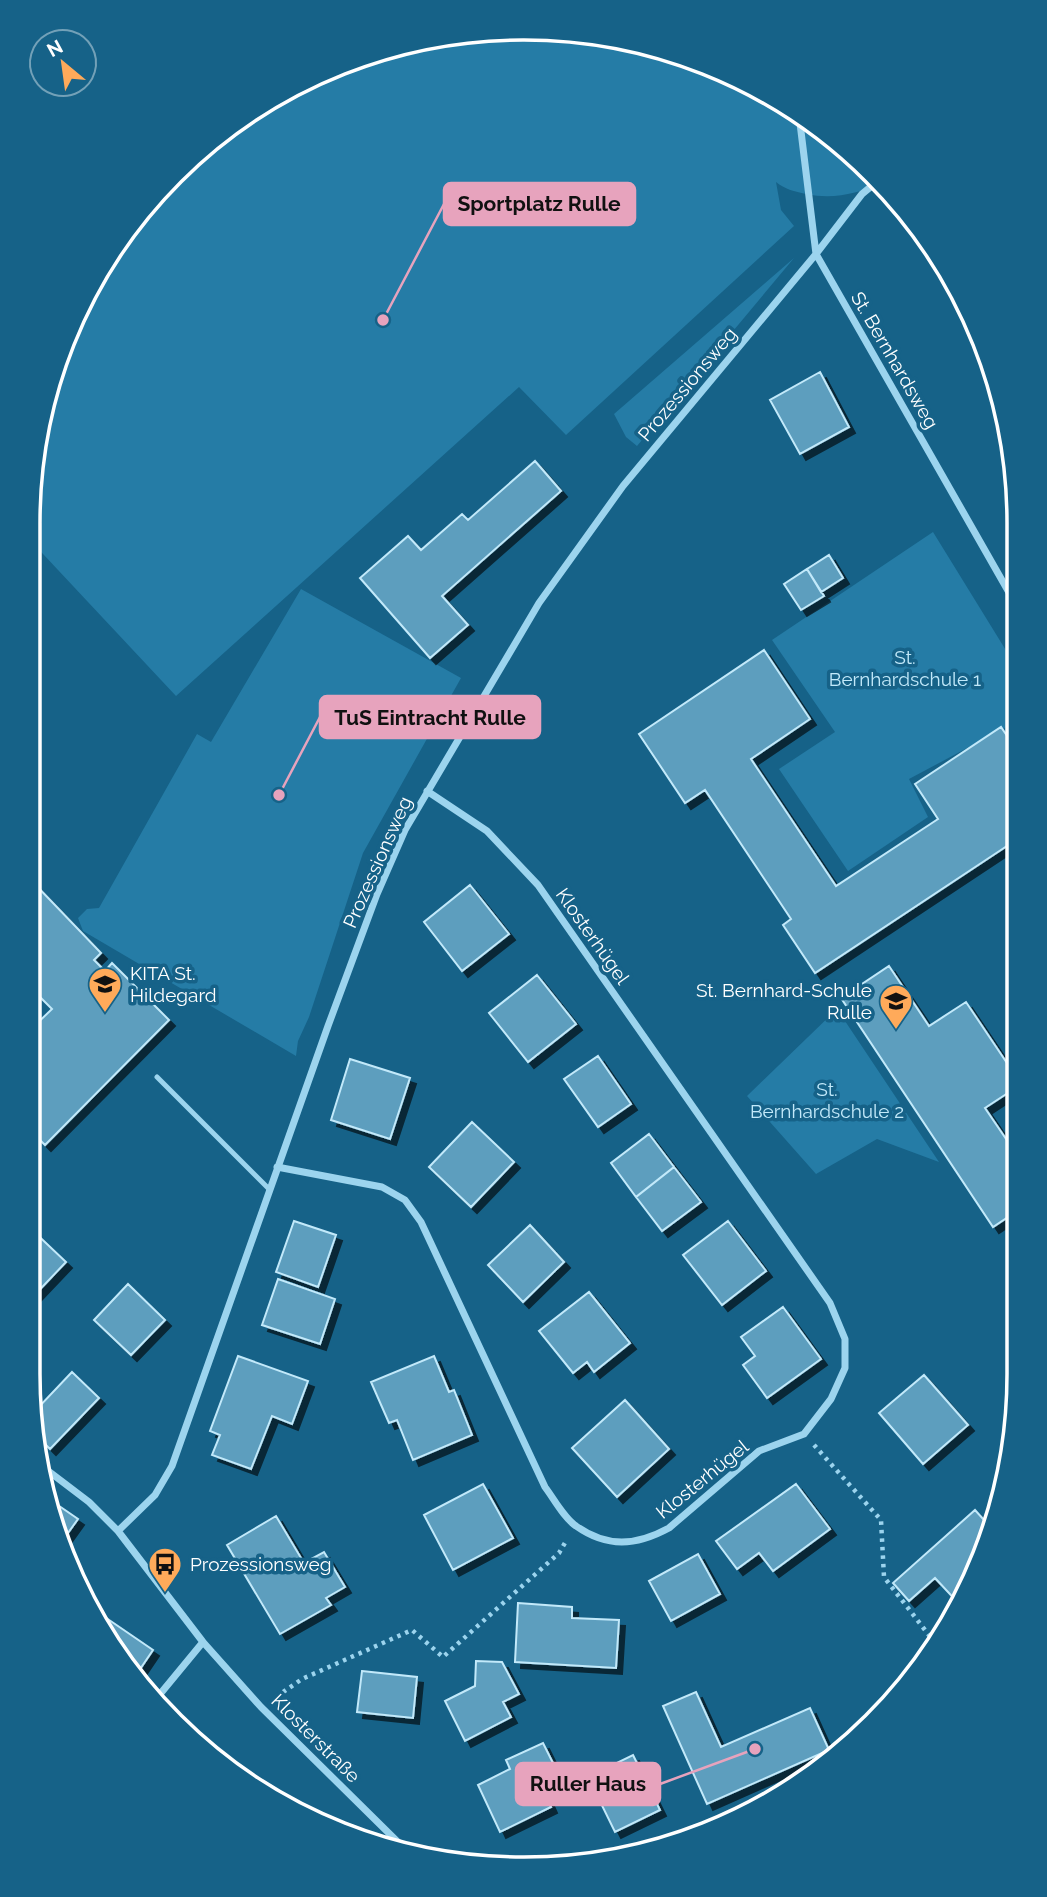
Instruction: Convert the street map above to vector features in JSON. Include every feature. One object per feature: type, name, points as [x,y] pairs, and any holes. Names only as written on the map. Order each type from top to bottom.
[{"type":"street","name":"St. Bernhardsweg","points":[[801,128],[816,254],[1007,589]]},
{"type":"street","name":"Prozessionsweg","points":[[118,1531],[155,1495],[172,1466],[276,1167],[377,894],[405,830],[539,603],[623,486],[870,187]]},
{"type":"street","name":"Klosterhügel","points":[[276,1167],[382,1187],[405,1200],[421,1222],[545,1487],[574,1526],[613,1544],[653,1537],[669,1528],[759,1451],[804,1434],[831,1399],[845,1368],[845,1339],[830,1303],[538,885],[487,831],[427,791]]},
{"type":"street","name":"Klosterstraße","points":[[51,1473],[89,1502],[118,1531],[203,1642],[261,1707],[395,1839]]},
{"type":"street","points":[[161,1693],[203,1642]]},
{"type":"lane","points":[[157,1077],[269,1189]]},
{"type":"path","points":[[804,1434],[881,1520],[884,1577],[929,1635]]},
{"type":"path","points":[[261,1707],[302,1679],[412,1630],[443,1657],[559,1553],[574,1526]]},
{"type":"green space","points":[[555,41],[587,44],[649,57],[679,66],[737,90],[818,140],[871,188],[826,196],[794,191],[776,182],[781,210],[794,226],[566,435],[519,387],[176,696],[40,551],[44,460],[66,368],[105,282],[140,229],[160,205],[229,140],[310,90],[368,66],[460,44]]},
{"type":"green space","points":[[794,258],[637,446],[626,437],[614,414]]},
{"type":"green space","name":"St. Bernhardschule 1","points":[[933,532],[1007,652],[1007,727],[909,779],[928,817],[848,871],[779,769],[835,732],[772,640]]},
{"type":"green space","points":[[301,589],[461,678],[363,853],[309,1017],[298,1041],[296,1056],[83,931],[78,918],[87,909],[99,908],[197,734],[211,742]]},
{"type":"green space","name":"St. Bernhardschule 2","points":[[837,1009],[939,1162],[877,1139],[816,1174],[747,1096]]},
{"type":"building","points":[[820,372],[849,427],[800,454],[770,400]]},
{"type":"building","points":[[535,461],[561,491],[442,596],[468,625],[430,658],[360,578],[408,536],[421,550],[462,514],[468,520]]},
{"type":"building","points":[[829,555],[843,578],[821,592],[807,569]]},
{"type":"building","points":[[807,569],[824,596],[801,610],[784,584]]},
{"type":"building","points":[[764,650],[810,719],[751,759],[836,886],[938,819],[915,784],[1001,727],[1007,736],[1007,846],[815,973],[783,925],[791,919],[705,790],[685,803],[639,734]]},
{"type":"building","points":[[470,885],[509,934],[462,971],[424,922]]},
{"type":"building","name":"KITA St. Hildegard","points":[[40,889],[101,953],[94,960],[105,971],[112,963],[169,1020],[45,1145],[40,1140],[40,1020],[52,1009],[40,997]]},
{"type":"building","points":[[889,966],[929,1026],[966,1002],[1007,1063],[1007,1094],[985,1108],[1007,1140],[1007,1218],[993,1227],[841,998]]},
{"type":"building","points":[[537,975],[576,1024],[528,1062],[489,1013]]},
{"type":"building","points":[[598,1056],[631,1104],[598,1127],[564,1079]]},
{"type":"building","points":[[350,1059],[410,1078],[390,1139],[331,1120]]},
{"type":"building","points":[[472,1122],[514,1162],[471,1207],[429,1167]]},
{"type":"building","points":[[649,1134],[674,1167],[636,1197],[611,1163]]},
{"type":"building","points":[[674,1167],[701,1202],[662,1231],[636,1197]]},
{"type":"building","points":[[294,1221],[336,1235],[318,1287],[276,1272]]},
{"type":"building","points":[[728,1221],[766,1271],[722,1305],[683,1255]]},
{"type":"building","points":[[530,1225],[564,1262],[523,1302],[488,1265]]},
{"type":"building","points":[[40,1237],[66,1262],[40,1289]]},
{"type":"building","points":[[278,1279],[335,1299],[320,1344],[262,1325]]},
{"type":"building","points":[[128,1284],[165,1320],[131,1355],[94,1320]]},
{"type":"building","points":[[589,1292],[630,1343],[594,1372],[587,1362],[573,1373],[539,1331]]},
{"type":"building","points":[[783,1307],[821,1359],[767,1398],[743,1365],[755,1356],[741,1337]]},
{"type":"building","points":[[238,1356],[308,1381],[292,1424],[272,1416],[251,1469],[212,1455],[220,1435],[210,1431]]},
{"type":"building","points":[[434,1356],[449,1392],[454,1390],[472,1435],[413,1460],[397,1420],[389,1423],[371,1382]]},
{"type":"building","points":[[72,1372],[99,1398],[50,1449],[45,1444],[41,1405]]},
{"type":"building","points":[[924,1375],[968,1425],[923,1464],[879,1413]]},
{"type":"building","points":[[625,1400],[669,1449],[617,1497],[572,1448]]},
{"type":"building","points":[[483,1484],[513,1538],[453,1570],[424,1515]]},
{"type":"building","points":[[796,1484],[830,1529],[773,1571],[759,1553],[737,1569],[716,1541]]},
{"type":"building","points":[[59,1506],[78,1519],[68,1533]]},
{"type":"building","points":[[975,1510],[984,1520],[952,1596],[935,1578],[909,1601],[893,1583]]},
{"type":"building","points":[[276,1516],[304,1563],[324,1552],[345,1587],[326,1598],[331,1605],[280,1634],[227,1545]]},
{"type":"building","points":[[698,1554],[720,1594],[671,1621],[649,1581]]},
{"type":"building","points":[[518,1603],[572,1607],[572,1618],[619,1620],[616,1668],[515,1662]]},
{"type":"building","points":[[107,1619],[153,1650],[140,1669]]},
{"type":"building","points":[[476,1661],[502,1662],[519,1694],[503,1702],[511,1717],[465,1741],[445,1701],[475,1686]]},
{"type":"building","points":[[362,1671],[417,1677],[413,1718],[357,1712]]},
{"type":"building","points":[[696,1692],[721,1747],[810,1708],[828,1748],[707,1804],[663,1706]]},
{"type":"building","points":[[543,1743],[557,1771],[539,1780],[551,1807],[500,1832],[478,1785],[510,1769],[506,1760]]},
{"type":"building","points":[[633,1755],[660,1810],[615,1832],[588,1777]]},
{"type":"place","name":"Sportplatz Rulle","points":[[383,320]]},
{"type":"place","name":"TuS Eintracht Rulle","points":[[279,795]]},
{"type":"place","name":"KITA St. Hildegard","points":[[105,1014]]},
{"type":"place","name":"St. Bernhard-Schule Rulle","points":[[896,1031]]},
{"type":"place","name":"Prozessionsweg","points":[[165,1594]]},
{"type":"place","name":"Ruller Haus","points":[[755,1749]]}]
